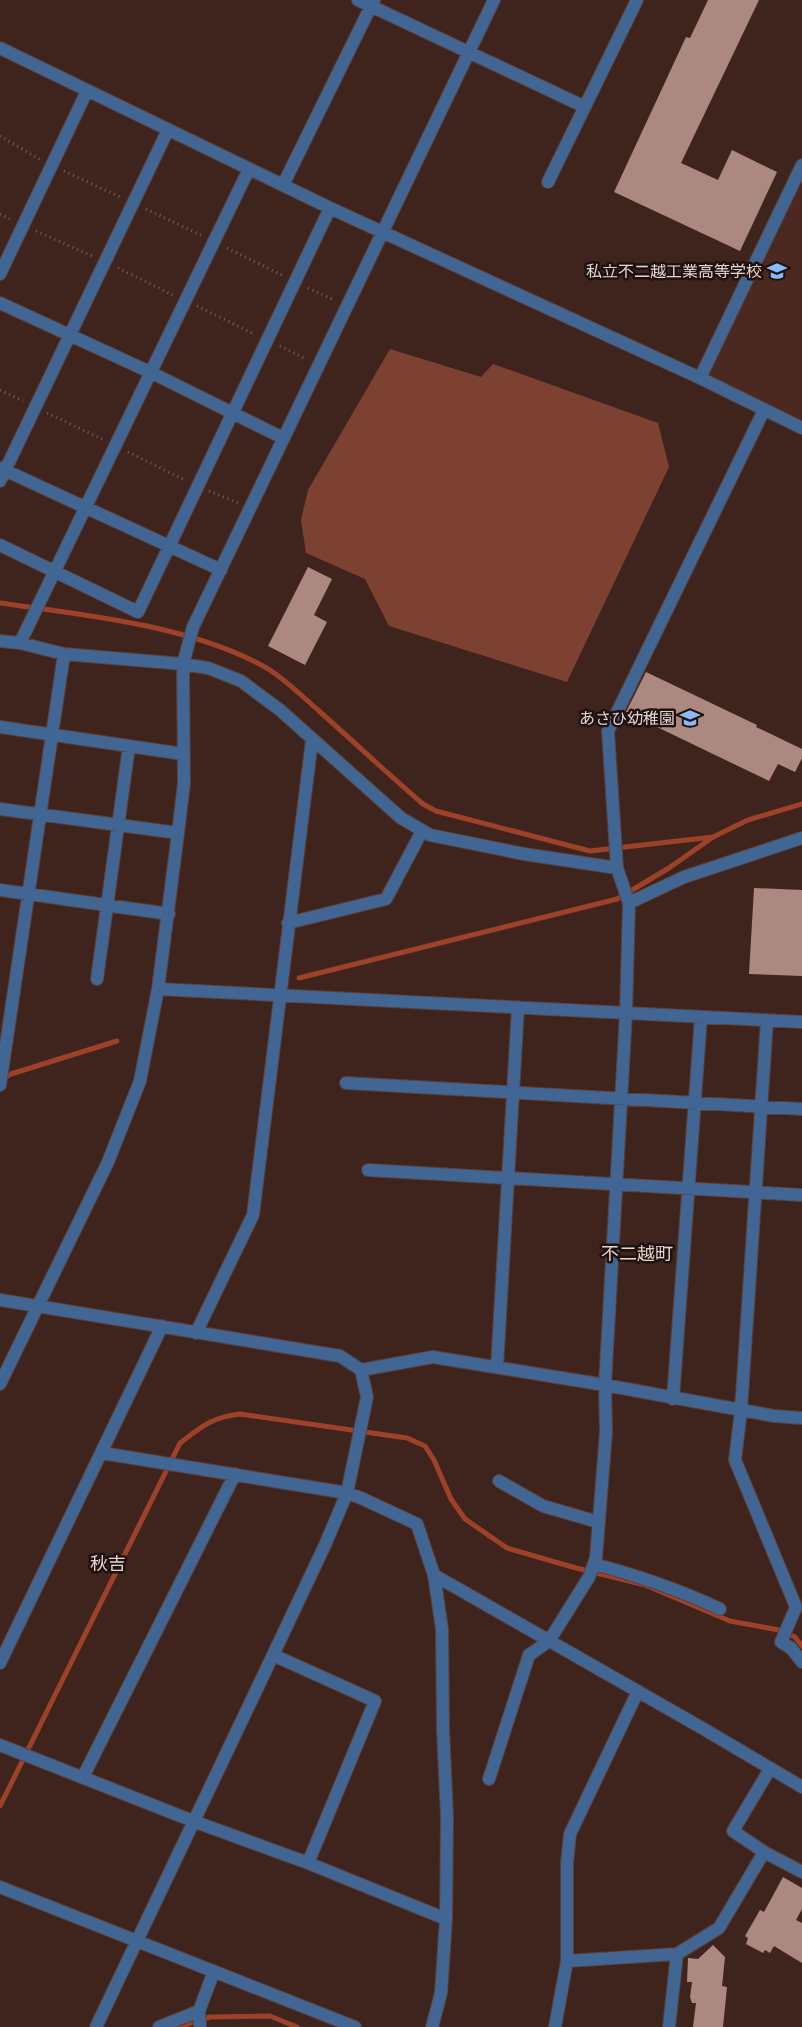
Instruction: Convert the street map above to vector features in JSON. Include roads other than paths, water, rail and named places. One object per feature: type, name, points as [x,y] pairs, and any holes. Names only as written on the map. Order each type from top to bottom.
[{"type":"street","points":[[358,0],[372,3],[468,52],[585,107]]},
{"type":"street","points":[[0,1384],[108,1162],[140,1081],[158,989],[169,914],[184,783],[183,664],[193,627],[494,0]]},
{"type":"street","points":[[548,182],[636,0]]},
{"type":"street","points":[[283,185],[372,3]]},
{"type":"street","points":[[0,50],[330,208],[700,378],[802,428]]},
{"type":"street","points":[[0,274],[87,91]]},
{"type":"street","points":[[168,130],[2,473],[86,508],[221,570]]},
{"type":"street","points":[[700,378],[802,165]]},
{"type":"street","points":[[20,643],[249,169]]},
{"type":"street","points":[[0,545],[138,612],[330,208]]},
{"type":"street","points":[[0,303],[152,373],[283,438]]},
{"type":"street","points":[[490,1779],[529,1655],[549,1641],[589,1577],[594,1564],[606,1432],[605,1385],[626,1013],[629,903],[617,868],[608,731],[764,410]]},
{"type":"street","points":[[0,641],[20,643],[64,654],[183,664],[208,668],[240,681],[280,710],[401,818],[430,835],[524,854],[617,868]]},
{"type":"street","points":[[0,1085],[64,654]]},
{"type":"street","points":[[0,727],[183,754]]},
{"type":"street","points":[[196,1333],[253,1215],[312,740]]},
{"type":"street","points":[[97,979],[129,746]]},
{"type":"street","points":[[0,809],[178,833]]},
{"type":"street","points":[[288,923],[386,899],[422,831]]},
{"type":"street","points":[[629,903],[684,877],[802,838]]},
{"type":"street","points":[[0,890],[169,914]]},
{"type":"street","points":[[158,989],[802,1022]]},
{"type":"street","points":[[497,1368],[518,1008]]},
{"type":"street","points":[[673,1399],[701,1017]]},
{"type":"street","points":[[767,1020],[741,1410],[735,1460],[796,1607],[781,1642],[791,1648],[802,1662]]},
{"type":"street","points":[[346,1084],[802,1109]]},
{"type":"street","points":[[368,1170],[802,1195]]},
{"type":"street","points":[[0,1300],[340,1356],[361,1370],[367,1397],[347,1493],[325,1546],[96,2027]]},
{"type":"street","points":[[0,1663],[162,1326]]},
{"type":"street","points":[[361,1370],[433,1357],[605,1385],[673,1399],[774,1416],[802,1418]]},
{"type":"street","points":[[102,1453],[347,1493],[417,1524],[434,1575],[442,1629],[443,1729],[447,1817],[446,1919],[441,1993],[432,2027]]},
{"type":"street","points":[[83,1777],[235,1474]]},
{"type":"street","points":[[499,1481],[543,1506],[598,1522]]},
{"type":"street","points":[[594,1564],[642,1576],[687,1593],[720,1609]]},
{"type":"street","points":[[434,1575],[802,1786]]},
{"type":"street","points":[[273,1655],[374,1701],[308,1863]]},
{"type":"street","points":[[555,2027],[567,1961],[567,1863],[570,1834],[638,1691]]},
{"type":"street","points":[[0,1745],[193,1821],[308,1863],[446,1919]]},
{"type":"street","points":[[770,1768],[733,1831],[764,1852],[802,1872]]},
{"type":"street","points":[[567,1961],[677,1954],[719,1928],[764,1852]]},
{"type":"street","points":[[0,1887],[355,2027]]},
{"type":"street","points":[[670,2027],[677,1954]]},
{"type":"street","points":[[200,2027],[199,2011],[214,1971]]},
{"type":"street","points":[[159,2027],[199,2011]]},
{"type":"waterway","points":[[0,603],[100,617],[169,631],[234,652],[277,675],[423,804],[436,811],[590,851],[713,837]]},
{"type":"waterway","points":[[299,978],[617,899],[669,868],[713,837],[748,820],[802,804]]},
{"type":"waterway","points":[[3,1079],[11,1074],[117,1041]]},
{"type":"waterway","points":[[0,1806],[180,1443],[214,1420],[230,1415],[240,1414],[407,1438],[425,1446],[434,1460],[451,1499],[465,1519],[507,1548],[645,1585],[730,1621],[779,1630],[795,1637],[802,1646]]},
{"type":"waterway","points":[[179,2027],[210,2017],[270,2016],[297,2027]]},
{"type":"place","name":"私立不二越工業高等学校","points":[[777,271]]},
{"type":"place","name":"あさひ幼稚園","points":[[690,718]]},
{"type":"district","name":"不二越町","points":[[637,1254]]},
{"type":"district","name":"秋吉","points":[[108,1564]]}]
